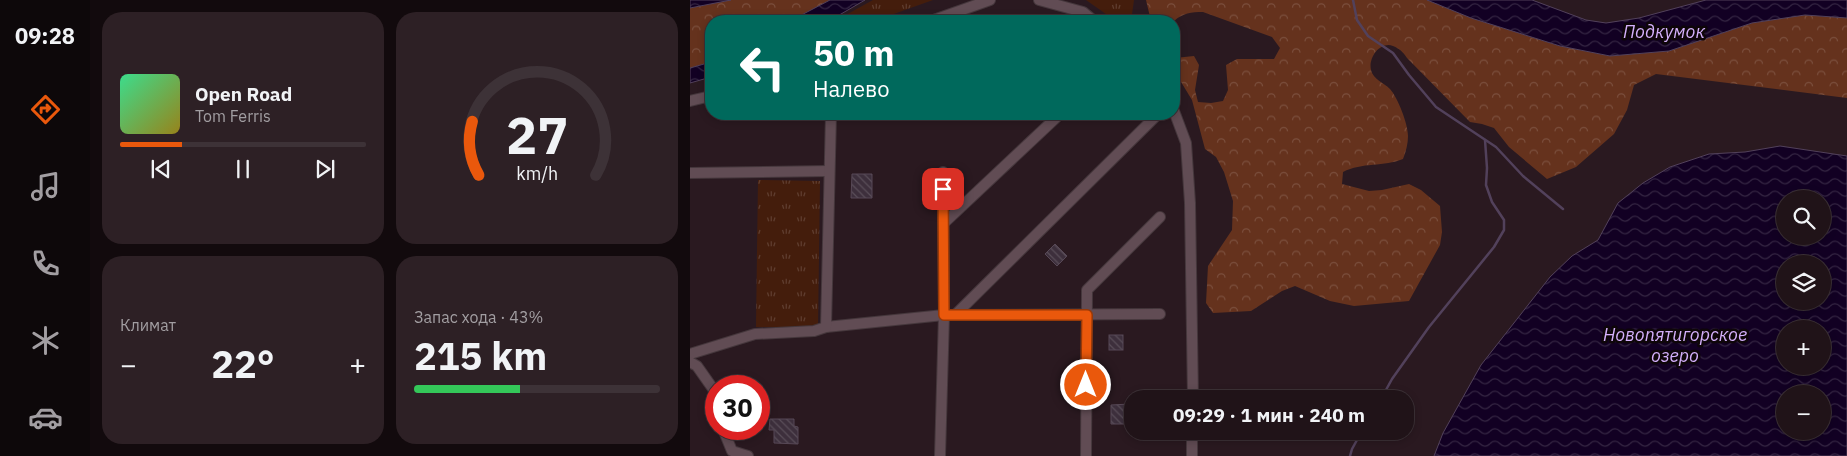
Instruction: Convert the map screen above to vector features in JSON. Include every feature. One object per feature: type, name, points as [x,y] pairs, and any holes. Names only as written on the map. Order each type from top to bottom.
[{"type":"street","points":[[948,15],[990,0]]},
{"type":"street","points":[[1039,0],[1083,12],[1087,15]]},
{"type":"street","points":[[690,101],[705,97]]},
{"type":"street","points":[[826,327],[830,120]]},
{"type":"street","points":[[944,223],[1054,120]]},
{"type":"street","points":[[955,315],[1152,120]]},
{"type":"street","points":[[1177,120],[1186,143],[1190,203],[1193,390]]},
{"type":"street","points":[[690,173],[829,171]]},
{"type":"street","points":[[940,456],[944,315],[943,172]]},
{"type":"street","points":[[1086,456],[1087,290],[1160,216]]},
{"type":"street","points":[[690,354],[755,334],[814,331],[826,327],[944,315],[1160,314]]},
{"type":"street","points":[[690,362],[697,366],[705,377]]},
{"type":"street","points":[[728,440],[732,451],[748,456]]},
{"type":"street","points":[[1192,440],[1192,456]]},
{"type":"green space","points":[[731,0],[830,0],[801,15],[705,15],[705,64],[690,68],[690,8]]},
{"type":"green space","points":[[873,0],[933,0],[891,15],[846,15]]},
{"type":"green space","points":[[1086,0],[1134,0],[1132,15],[1107,15]]},
{"type":"green space","points":[[1146,0],[1427,0],[1471,18],[1560,46],[1610,56],[1669,51],[1752,23],[1805,15],[1847,18],[1847,98],[1656,74],[1634,85],[1627,110],[1614,134],[1576,167],[1547,179],[1509,147],[1494,128],[1470,122],[1401,50],[1393,46],[1384,46],[1373,56],[1371,70],[1376,78],[1390,89],[1402,111],[1408,136],[1405,153],[1403,159],[1358,167],[1343,172],[1342,184],[1369,191],[1409,184],[1421,190],[1440,206],[1442,232],[1440,245],[1409,301],[1354,306],[1330,301],[1295,286],[1282,291],[1251,311],[1213,313],[1206,303],[1208,266],[1232,230],[1233,201],[1224,172],[1216,157],[1205,149],[1192,100],[1180,80],[1180,57],[1194,56],[1199,65],[1195,90],[1198,102],[1211,103],[1223,101],[1228,90],[1226,65],[1237,59],[1274,59],[1280,48],[1272,37],[1203,12],[1187,13],[1180,17],[1180,15],[1150,15]]},
{"type":"green space","points":[[758,180],[820,181],[818,328],[756,327]]},
{"type":"water","points":[[690,0],[731,0],[690,8]]},
{"type":"water","points":[[830,0],[865,0],[839,15],[801,15]]},
{"type":"water","name":"Подкумок","points":[[1427,0],[1532,0],[1586,20],[1606,23],[1639,18],[1706,0],[1847,0],[1847,18],[1805,15],[1752,23],[1669,51],[1610,56],[1560,46],[1471,18]]},
{"type":"water","points":[[705,64],[705,79],[690,83],[690,68]]},
{"type":"water","name":"Новопятигорское озеро","points":[[1780,146],[1847,156],[1847,456],[1434,456],[1443,433],[1481,365],[1550,277],[1572,256],[1598,240],[1618,203],[1643,183],[1670,167],[1709,154],[1745,152]]},
{"type":"building","points":[[852,174],[872,174],[872,198],[851,198]]},
{"type":"building","points":[[1055,244],[1067,256],[1057,266],[1045,254]]},
{"type":"building","points":[[1109,335],[1123,335],[1123,350],[1109,350]]},
{"type":"building","points":[[1124,404],[1124,424],[1111,424],[1111,405]]},
{"type":"building","points":[[770,419],[794,419],[794,426],[798,427],[798,444],[774,443],[774,430],[770,430]]},
{"type":"waterway","points":[[1353,0],[1357,20],[1368,36],[1393,53],[1436,107],[1496,147],[1523,176],[1563,209]]},
{"type":"waterway","points":[[1386,390],[1429,327],[1494,247],[1504,230],[1504,220],[1492,202],[1486,185],[1485,140]]},
{"type":"waterway","points":[[1350,456],[1357,440]]},
{"type":"route","points":[[943,189],[944,315],[1087,315],[1086,385]]}]
